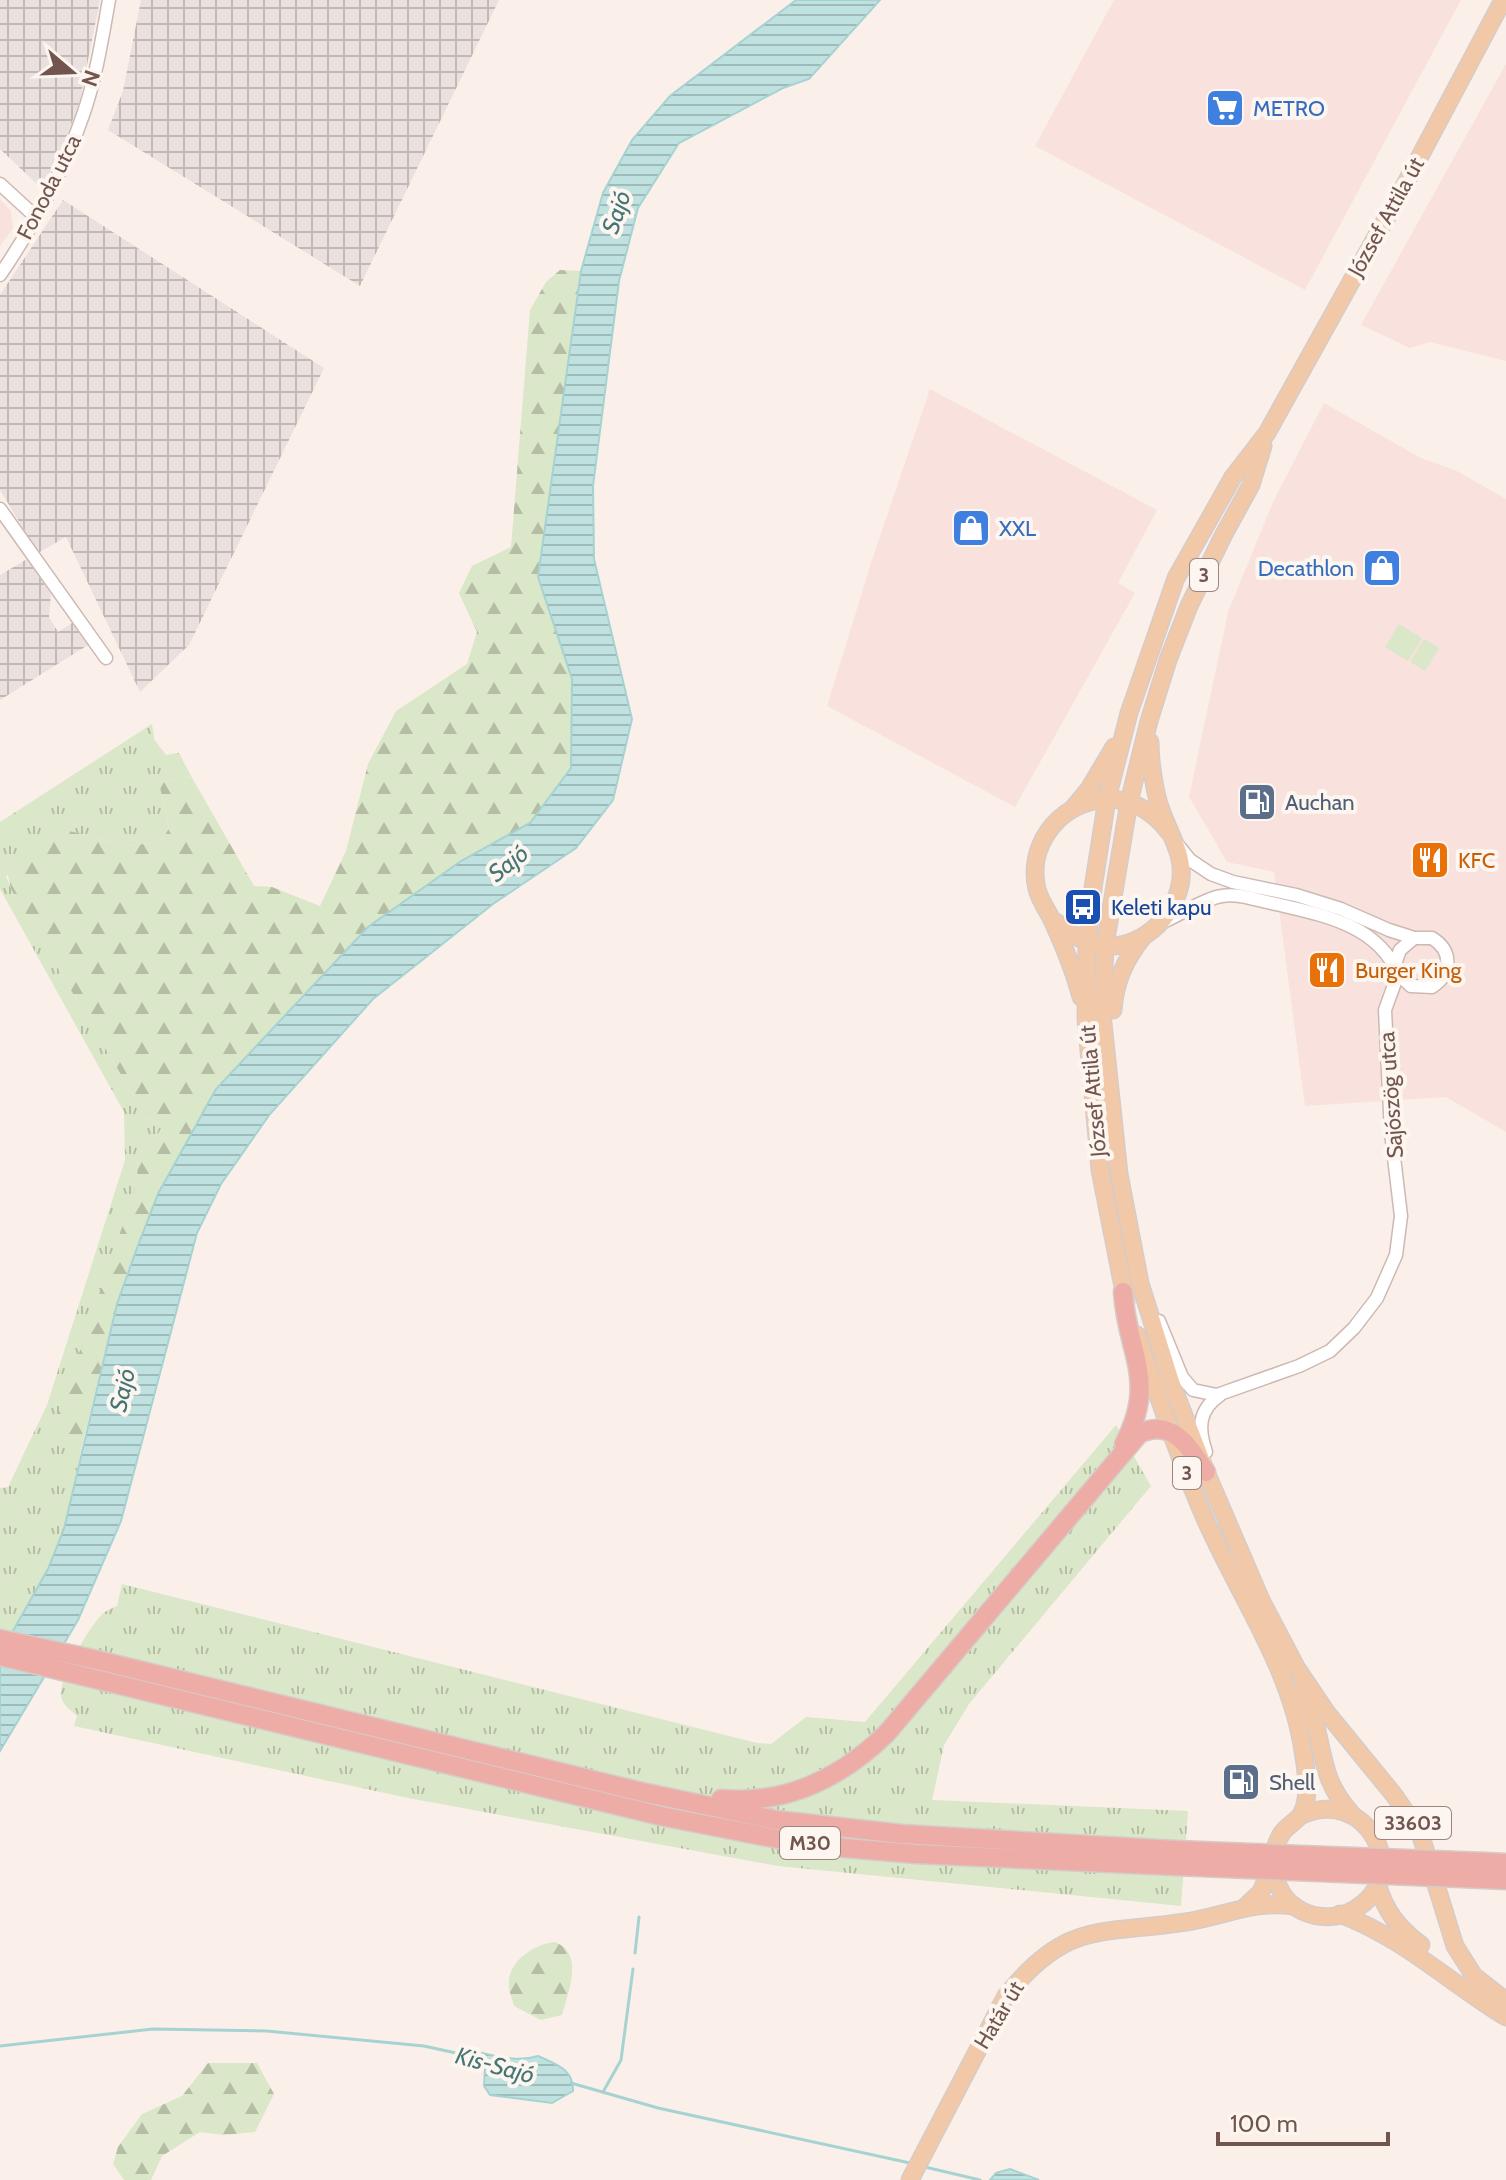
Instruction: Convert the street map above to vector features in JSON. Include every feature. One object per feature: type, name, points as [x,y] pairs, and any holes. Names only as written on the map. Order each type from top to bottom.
[{"type":"highway","points":[[1117,1457],[1135,1421],[1141,1393],[1123,1292]]},
{"type":"highway","points":[[642,1792],[739,1801],[760,1800],[797,1791],[837,1774],[887,1733],[1139,1434],[1160,1428],[1170,1431],[1186,1441],[1206,1472]]},
{"type":"highway","name":"M30","points":[[0,1639],[91,1667],[661,1816],[778,1839],[930,1855],[1175,1858],[1485,1871],[1506,1880]]},
{"type":"highway","name":"M30","points":[[0,1656],[91,1667],[776,1820],[1175,1858]]},
{"type":"highway","name":"M30","points":[[1485,1871],[1506,1863]]},
{"type":"main road","name":"József Attila út","points":[[1300,1816],[1307,1792],[1303,1749],[1291,1704],[1269,1647],[1208,1524],[1170,1431],[1123,1292],[1100,1170],[1086,1018],[1087,942],[1107,799],[1129,713],[1176,578],[1233,477],[1267,433],[1503,0]]},
{"type":"main road","name":"József Attila út","points":[[1267,433],[1251,485],[1189,606],[1149,721],[1129,802],[1105,945],[1102,1014],[1119,1174],[1140,1283],[1171,1382],[1206,1472],[1261,1600],[1296,1667]]},
{"type":"main road","points":[[1086,1018],[1073,966],[1037,889],[1036,861],[1053,825],[1073,808],[1110,757],[1129,713]]},
{"type":"main road","points":[[1108,1080],[1114,991],[1130,953],[1144,936],[1160,924],[1180,888],[1180,860],[1157,799],[1150,758],[1149,721]]},
{"type":"main road","points":[[1073,808],[1089,801],[1107,799],[1129,802],[1153,815],[1172,836]]},
{"type":"main road","points":[[1050,916],[1068,933],[1087,942],[1120,945],[1144,936]]},
{"type":"main road","name":"3","points":[[1296,1667],[1316,1729],[1326,1775],[1336,1796],[1371,1831],[1379,1845],[1381,1868],[1377,1883],[1383,1904],[1396,1925],[1484,1992],[1503,2000]]},
{"type":"main road","name":"33603","points":[[1296,1667],[1327,1713],[1394,1795],[1420,1833],[1455,1946],[1474,1976],[1503,2000]]},
{"type":"main road","points":[[1300,1816],[1326,1808],[1354,1816]]},
{"type":"main road","name":"3","points":[[1274,1858],[1282,1834],[1300,1816]]},
{"type":"main road","points":[[1274,1858],[1277,1883],[1294,1906],[1318,1916],[1350,1912],[1363,1903],[1377,1883]]},
{"type":"main road","points":[[1245,1907],[1261,1892],[1274,1858]]},
{"type":"main road","name":"Határ út","points":[[910,2180],[1006,1996],[1031,1967],[1057,1947],[1120,1928],[1186,1922],[1245,1907],[1270,1904],[1294,1906]]},
{"type":"main road","points":[[1340,1914],[1364,1922],[1399,1942],[1506,2017]]},
{"type":"street","name":"Fonoda utca","points":[[0,275],[37,218],[84,114],[109,0]]},
{"type":"street","points":[[0,184],[37,218]]},
{"type":"street","points":[[0,509],[106,658]]},
{"type":"street","points":[[1160,924],[1218,896],[1240,896],[1331,917],[1365,934],[1389,954],[1411,986],[1427,989],[1436,985],[1448,964],[1445,949],[1427,937],[1414,938],[1341,909],[1211,874],[1190,860],[1172,836]]},
{"type":"street","points":[[1397,969],[1400,950],[1414,938]]},
{"type":"street","name":"Sajószög utca","points":[[1223,1393],[1299,1366],[1330,1351],[1362,1319],[1388,1278],[1396,1255],[1401,1216],[1391,1132],[1385,1010],[1397,969]]},
{"type":"street","points":[[1386,1030],[1399,995],[1411,986]]},
{"type":"street","points":[[1140,1283],[1150,1296],[1182,1377],[1189,1387],[1211,1396],[1223,1393]]},
{"type":"street","points":[[1223,1393],[1204,1411],[1200,1431],[1231,1515],[1230,1531]]},
{"type":"shaded area","points":[[0,0],[100,0],[80,100],[59,158],[41,188],[0,149]]},
{"type":"shaded area","points":[[141,0],[499,0],[360,286],[108,130],[123,91]]},
{"type":"shaded area","points":[[1114,0],[1461,0],[1305,290],[1035,146]]},
{"type":"shaded area","points":[[1506,64],[1506,361],[1430,342],[1410,348],[1361,325]]},
{"type":"shaded area","points":[[0,199],[11,211],[13,228],[0,246]]},
{"type":"shaded area","points":[[63,200],[324,368],[189,645],[140,692],[66,537],[38,553],[0,490],[0,295]]},
{"type":"shaded area","points":[[930,389],[1157,510],[1118,583],[1135,593],[1015,807],[827,706]]},
{"type":"shaded area","points":[[1324,403],[1421,458],[1457,471],[1506,499],[1506,1132],[1446,1097],[1305,1106],[1274,872],[1227,862],[1189,797],[1228,612],[1273,502]]},
{"type":"shaded area","points":[[27,559],[51,594],[49,617],[58,632],[72,623],[88,645],[0,700],[0,575]]},
{"type":"green space","points":[[560,270],[581,271],[538,577],[572,679],[571,768],[530,823],[461,861],[137,1248],[117,1304],[84,1437],[59,1438],[55,1424],[137,1183],[138,1153],[151,1146],[164,1124],[143,1117],[136,1100],[11,889],[6,867],[22,848],[70,831],[130,846],[162,841],[169,828],[159,783],[191,776],[254,886],[272,887],[320,906],[346,851],[368,764],[396,711],[467,664],[477,632],[459,593],[472,566],[511,547],[530,310],[546,282]]},
{"type":"green space","points":[[1399,624],[1422,638],[1408,661],[1385,647]]},
{"type":"green space","points":[[1424,639],[1439,648],[1425,671],[1410,662]]},
{"type":"green space","points":[[152,724],[154,739],[166,755],[179,753],[191,776],[159,783],[169,828],[162,841],[130,846],[70,831],[6,876],[143,1117],[164,1124],[151,1146],[138,1153],[137,1183],[59,1438],[84,1437],[64,1529],[48,1569],[0,1654],[0,1488],[8,1487],[47,1405],[125,1160],[124,1112],[0,889],[0,822]]},
{"type":"green space","points":[[1116,1425],[1151,1486],[969,1704],[944,1745],[932,1800],[1188,1811],[1181,1906],[778,1866],[408,1798],[74,1726],[77,1716],[65,1705],[61,1696],[65,1677],[77,1651],[99,1618],[117,1606],[122,1584],[757,1743],[771,1744],[806,1717],[865,1722]]},
{"type":"green space","points":[[555,1942],[570,1955],[572,1974],[562,2015],[541,2020],[514,2006],[509,1978],[523,1956],[539,1946]]},
{"type":"green space","points":[[208,2063],[257,2063],[274,2094],[255,2132],[224,2135],[200,2132],[162,2156],[151,2180],[124,2180],[113,2164],[118,2147],[142,2114],[182,2096]]},
{"type":"water","name":"Sajó","points":[[796,0],[880,0],[809,79],[783,88],[679,143],[638,208],[619,281],[593,486],[594,559],[632,719],[613,800],[576,848],[493,904],[373,999],[270,1114],[221,1184],[197,1233],[121,1521],[78,1620],[0,1751],[0,1654],[48,1569],[64,1529],[117,1304],[137,1248],[158,1194],[216,1089],[368,927],[461,861],[530,823],[571,768],[572,679],[538,577],[581,271],[603,193],[632,140],[670,96]]},
{"type":"water","points":[[482,2053],[517,2059],[538,2056],[567,2072],[573,2091],[552,2103],[490,2095],[484,2086],[485,2067],[479,2061]]},
{"type":"water","points":[[1010,2169],[1039,2180],[990,2180],[996,2173]]},
{"type":"waterway","points":[[635,1953],[639,1917]]},
{"type":"waterway","points":[[603,2092],[621,2060],[633,1969]]},
{"type":"waterway","name":"Kis-Sajó","points":[[0,2046],[153,2029],[267,2031],[424,2046],[483,2059]]},
{"type":"waterway","name":"Kis-Sajó","points":[[571,2083],[658,2108],[910,2163]]},
{"type":"waterway","name":"Kis-Sajó","points":[[925,2167],[980,2180]]},
{"type":"place","name":"METRO","points":[[1225,108]]},
{"type":"place","name":"XXL","points":[[971,528]]},
{"type":"place","name":"Decathlon","points":[[1382,568]]},
{"type":"place","name":"Auchan","points":[[1257,802]]},
{"type":"place","name":"KFC","points":[[1430,860]]},
{"type":"place","name":"Keleti kapu","points":[[1083,907]]},
{"type":"place","name":"Burger King","points":[[1327,970]]},
{"type":"place","name":"Shell","points":[[1241,1782]]}]
